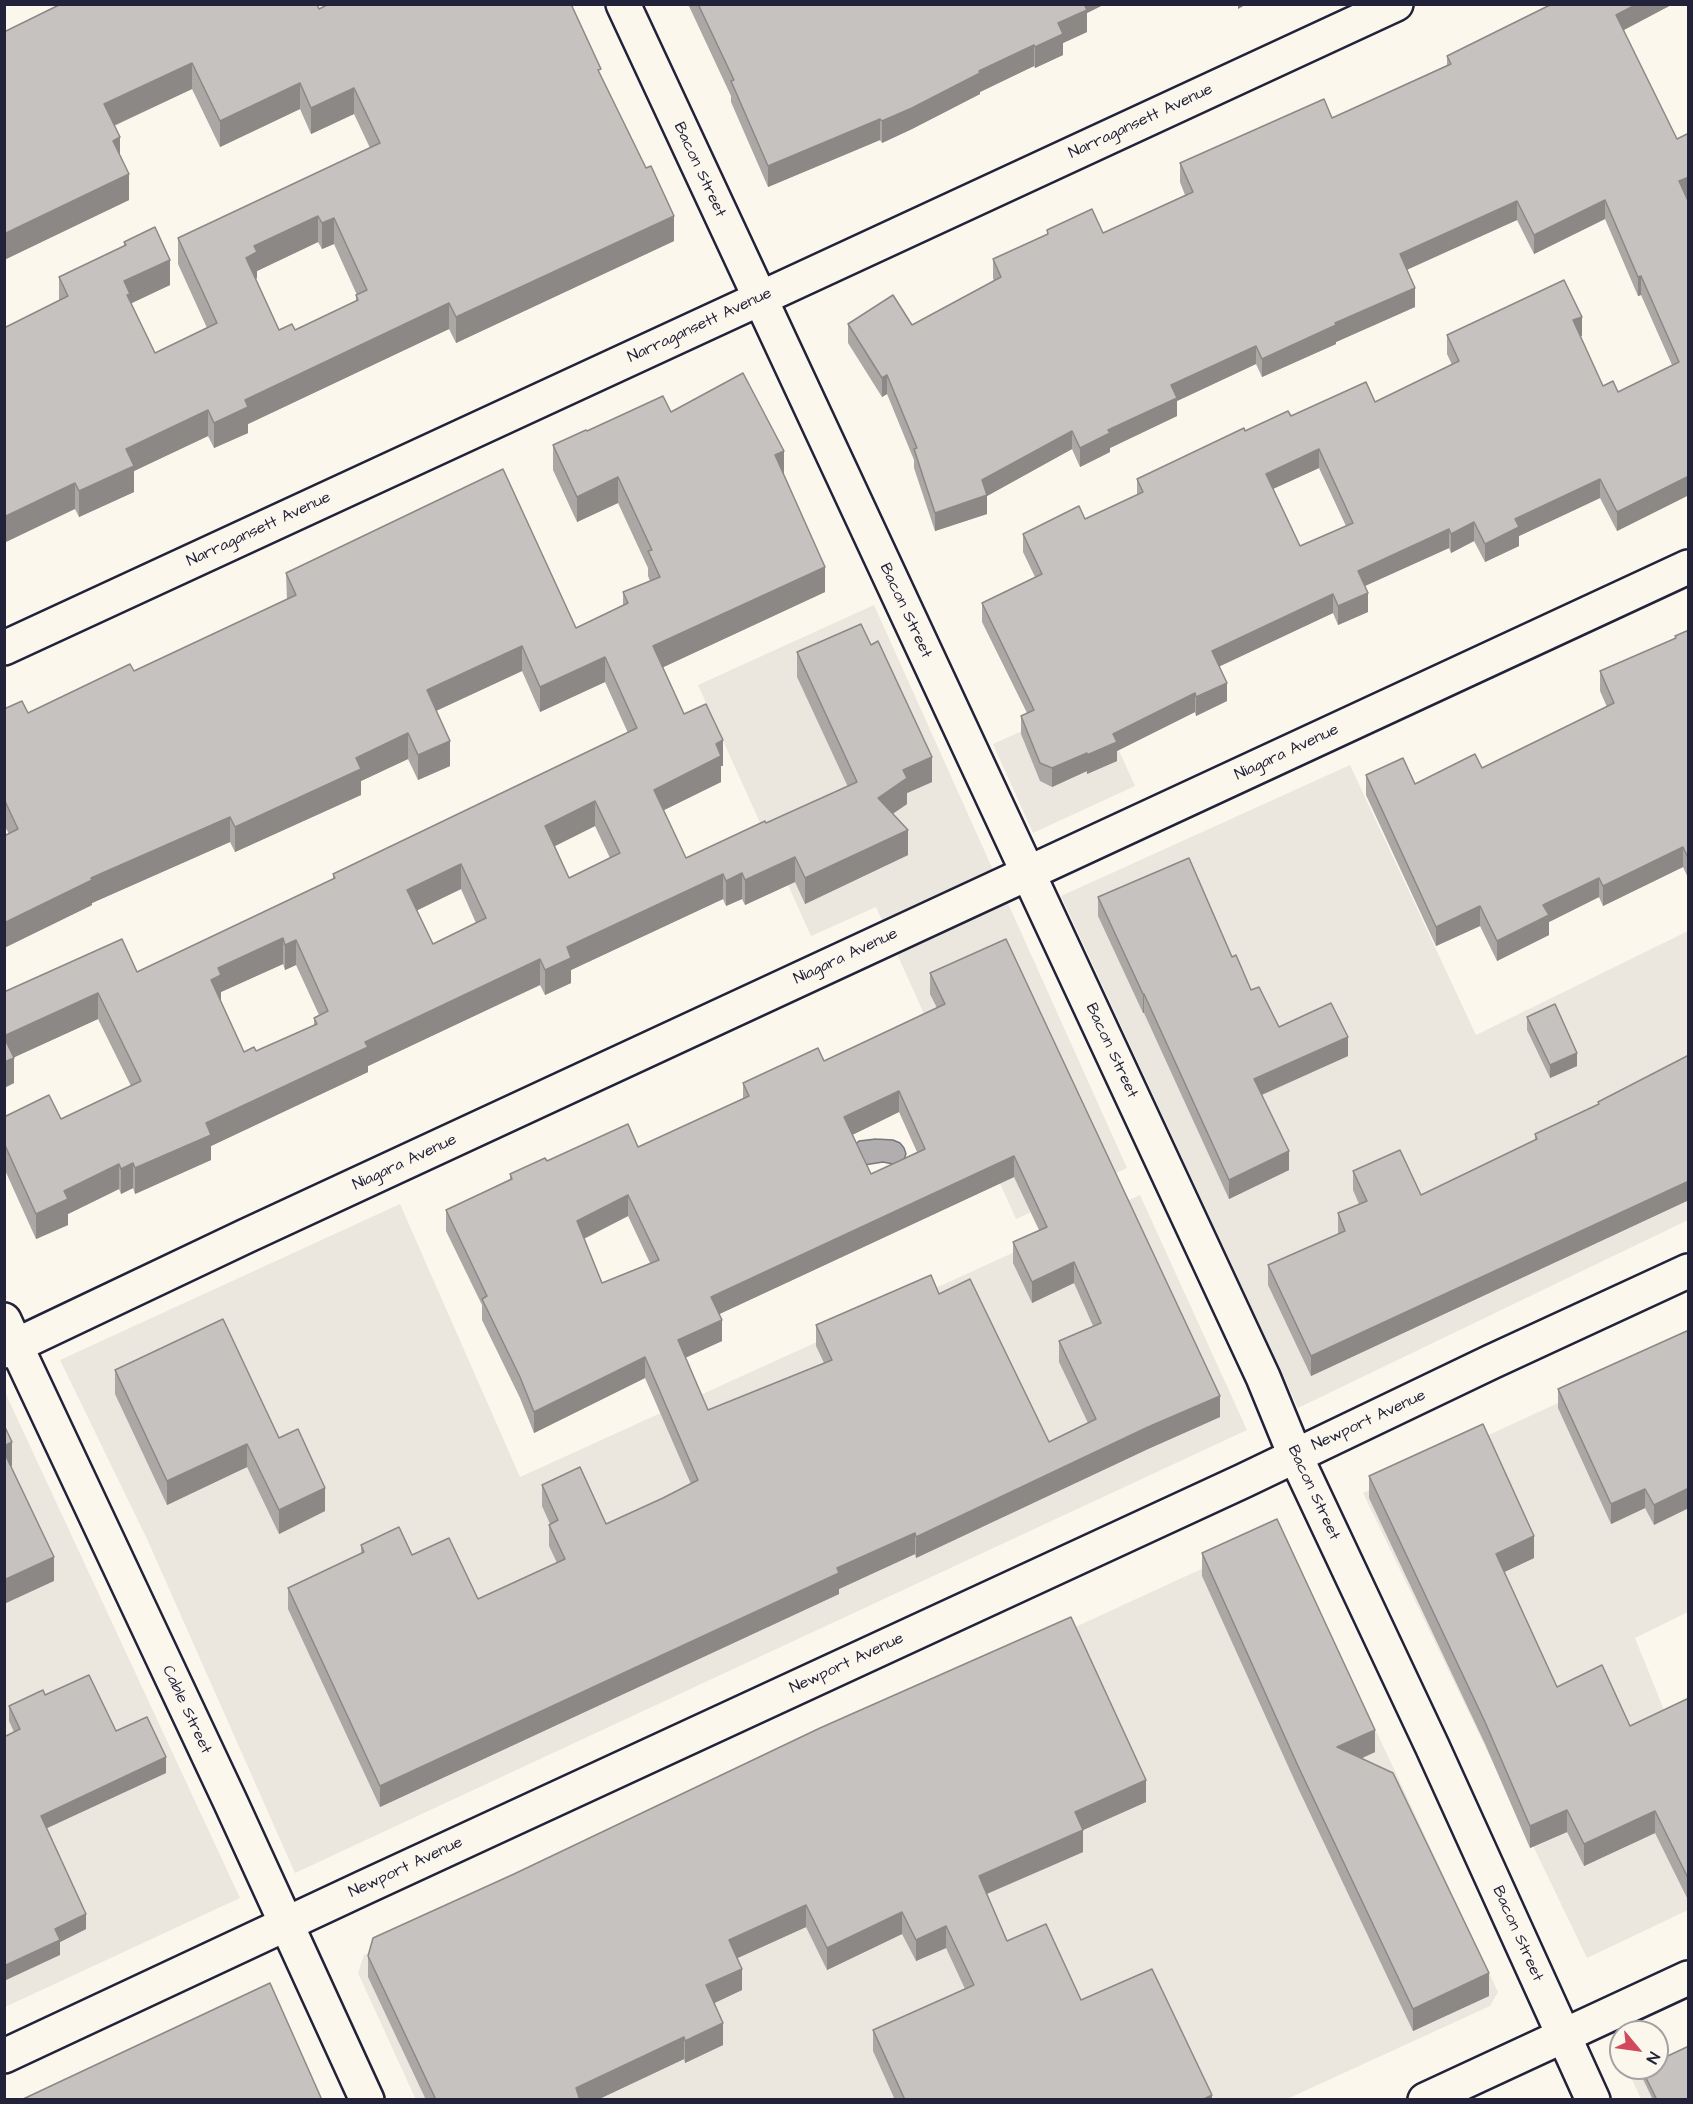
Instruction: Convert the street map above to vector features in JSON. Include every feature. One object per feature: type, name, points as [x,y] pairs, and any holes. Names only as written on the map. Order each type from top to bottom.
[{"type":"street","name":"Bacon Street","points":[[623,4],[1258,1366],[1295,1455],[1432,1746],[1593,2100]]},
{"type":"street","name":"Narragansett Avenue","points":[[4,648],[1396,4]]},
{"type":"street","name":"Niagara Avenue","points":[[8,1339],[256,1231],[1689,567]]},
{"type":"street","name":"Newport Avenue","points":[[4,2056],[1243,1481],[1689,1271]]},
{"type":"street","name":"Cable Street","points":[[8,1339],[225,1791],[367,2100]]},
{"type":"street","points":[[1425,2100],[1689,1978]]},
{"type":"shaded area","points":[[874,605],[1127,1168],[1016,1219],[876,907],[811,936],[698,685]]},
{"type":"shaded area","points":[[1095,698],[1135,786],[1033,833],[993,744]]},
{"type":"shaded area","points":[[1350,765],[1476,1035],[1688,931],[1688,1220],[1298,1408],[1061,896]]},
{"type":"shaded area","points":[[893,1140],[900,1143],[906,1154],[904,1159],[898,1165],[883,1162],[864,1165],[856,1144],[859,1141]]},
{"type":"shaded area","points":[[1140,1195],[1247,1430],[295,1873],[147,1539],[60,1360],[400,1204],[520,1477]]},
{"type":"shaded area","points":[[1688,1343],[1688,1612],[1635,1638],[1688,1769],[1688,1910],[1587,1958],[1363,1493]]},
{"type":"shaded area","points":[[4,1390],[240,1898],[5,2007],[4,2007]]},
{"type":"shaded area","points":[[1275,1535],[1287,1540],[1498,1992],[1490,2006],[1287,2099],[416,2100],[358,1973],[364,1955]]},
{"type":"shaded area","points":[[1632,2080],[1669,2080],[1688,2099],[1641,2099]]},
{"type":"building","points":[[61,4],[317,4],[319,9],[329,4],[571,4],[601,69],[598,70],[646,168],[651,166],[674,216],[456,317],[449,303],[245,400],[248,407],[214,423],[208,410],[126,449],[134,466],[79,491],[75,483],[4,517],[4,328],[68,296],[59,277],[126,245],[124,242],[155,227],[170,260],[124,281],[130,294],[127,295],[155,353],[217,323],[178,238],[380,143],[354,88],[311,108],[300,83],[220,121],[192,63],[104,104],[120,137],[113,141],[129,174],[4,234],[4,32]],"holes":[[[318,216],[322,223],[334,218],[367,290],[356,295],[358,300],[295,330],[292,324],[279,330],[246,258],[257,252],[254,246]]]},
{"type":"building","points":[[698,4],[1084,4],[1087,10],[1058,23],[1063,34],[979,71],[980,73],[912,108],[768,166],[731,81],[734,80]]},
{"type":"building","points":[[1552,4],[1637,4],[1616,15],[1677,139],[1689,133],[1689,177],[1679,181],[1689,203],[1689,476],[1617,512],[1600,479],[1515,519],[1519,527],[1485,544],[1474,522],[1451,534],[1449,529],[1358,571],[1368,593],[1338,606],[1333,594],[1212,651],[1227,683],[1196,697],[1195,693],[1113,734],[1117,742],[1087,755],[1087,753],[1052,768],[1040,763],[1021,716],[1034,710],[982,603],[1042,574],[1023,534],[1079,506],[1085,519],[1143,492],[1137,479],[1244,428],[1245,431],[1288,411],[1291,416],[1366,382],[1375,402],[1459,361],[1447,335],[1564,280],[1582,317],[1573,320],[1603,386],[1613,381],[1618,392],[1679,362],[1641,276],[1638,277],[1605,200],[1534,235],[1517,201],[1400,254],[1415,288],[1335,323],[1336,325],[1262,359],[1256,346],[1171,385],[1177,398],[1108,430],[1110,433],[1080,448],[1072,431],[982,480],[987,495],[935,513],[914,449],[917,448],[887,375],[882,378],[848,324],[893,295],[912,325],[1001,277],[993,259],[1048,234],[1047,230],[1092,209],[1103,233],[1193,192],[1180,163],[1324,99],[1332,118],[1451,64],[1447,56]],"holes":[[[1319,449],[1353,523],[1300,546],[1266,474]]]},
{"type":"building","points":[[743,373],[784,451],[775,455],[825,567],[653,646],[684,714],[706,704],[723,740],[716,744],[721,756],[654,790],[686,858],[857,782],[797,652],[861,624],[871,645],[878,641],[932,757],[903,770],[907,778],[878,798],[908,830],[805,878],[795,857],[745,880],[742,873],[726,881],[723,874],[567,947],[571,958],[545,970],[540,959],[365,1042],[368,1047],[206,1123],[211,1135],[135,1168],[133,1163],[121,1169],[119,1164],[64,1191],[68,1199],[36,1214],[4,1143],[4,1117],[49,1095],[61,1119],[141,1081],[98,993],[4,1036],[4,992],[122,939],[137,972],[335,878],[333,874],[637,728],[605,657],[540,687],[522,646],[427,690],[450,741],[418,755],[408,733],[356,758],[361,769],[235,827],[230,817],[91,878],[92,880],[4,923],[4,836],[18,829],[4,799],[4,709],[22,701],[28,713],[130,664],[134,671],[296,595],[286,573],[503,469],[576,628],[628,603],[623,592],[660,577],[648,551],[652,550],[618,477],[577,497],[553,445],[663,396],[671,412]],"holes":[[[595,801],[620,853],[569,878],[545,826]],[[461,864],[486,918],[433,944],[407,890]],[[283,938],[285,945],[296,940],[328,1011],[314,1018],[317,1024],[256,1051],[254,1047],[244,1052],[211,980],[221,975],[218,968]]]},
{"type":"building","points":[[1689,630],[1689,860],[1683,847],[1603,886],[1599,878],[1543,905],[1549,915],[1497,941],[1480,906],[1436,927],[1366,775],[1403,758],[1415,784],[1475,754],[1482,768],[1614,703],[1600,671],[1676,638],[1675,636]]},
{"type":"building","points":[[1189,858],[1232,957],[1236,955],[1251,990],[1259,987],[1279,1027],[1331,1003],[1348,1037],[1254,1079],[1289,1151],[1229,1180],[1098,897]]},
{"type":"building","points":[[1006,939],[1220,1396],[1148,1427],[916,1537],[915,1533],[837,1568],[839,1573],[380,1786],[288,1588],[364,1552],[361,1545],[399,1527],[412,1555],[449,1538],[478,1599],[565,1559],[549,1525],[558,1520],[542,1485],[580,1467],[606,1524],[698,1480],[645,1357],[534,1412],[520,1377],[482,1299],[487,1296],[446,1210],[512,1179],[510,1174],[545,1158],[547,1161],[628,1124],[638,1147],[749,1096],[743,1083],[818,1048],[824,1061],[945,1004],[930,973]],"holes":[[[899,1091],[925,1149],[871,1174],[844,1117]],[[1014,1156],[1047,1227],[1013,1242],[1032,1282],[1074,1262],[1101,1323],[1059,1341],[1096,1419],[1049,1442],[970,1279],[939,1294],[931,1275],[816,1325],[832,1360],[708,1410],[678,1340],[722,1320],[711,1297]],[[628,1195],[659,1260],[602,1283],[577,1221]]]},
{"type":"building","points":[[1555,1004],[1577,1053],[1550,1065],[1527,1017]]},
{"type":"building","points":[[4,1037],[14,1058],[4,1062]]},
{"type":"building","points":[[1689,1055],[1689,1181],[1311,1356],[1268,1265],[1345,1231],[1338,1213],[1367,1201],[1353,1171],[1400,1150],[1421,1195],[1537,1139],[1535,1134],[1599,1104],[1598,1102]]},
{"type":"building","points":[[223,1319],[279,1438],[298,1429],[325,1488],[279,1510],[247,1444],[167,1481],[115,1370]]},
{"type":"building","points":[[1689,1330],[1689,1488],[1654,1505],[1645,1489],[1611,1504],[1558,1389]]},
{"type":"building","points":[[1483,1424],[1534,1536],[1496,1554],[1557,1687],[1602,1665],[1630,1726],[1689,1698],[1689,1880],[1655,1811],[1584,1844],[1567,1810],[1530,1826],[1485,1722],[1369,1476]]},
{"type":"building","points":[[4,1425],[12,1442],[4,1446]]},
{"type":"building","points":[[4,1452],[54,1557],[4,1580]]},
{"type":"building","points":[[1277,1519],[1375,1730],[1337,1747],[1393,1773],[1489,1973],[1413,2009],[1298,1766],[1202,1553]]},
{"type":"building","points":[[1071,1617],[1146,1780],[1075,1812],[1083,1830],[979,1876],[1007,1941],[1046,1924],[1081,2000],[1152,1969],[1212,2095],[1202,2100],[905,2100],[873,2030],[974,1985],[946,1926],[916,1940],[902,1912],[827,1948],[806,1905],[729,1940],[742,1969],[706,1985],[723,2023],[685,2041],[684,2037],[576,2088],[580,2100],[436,2100],[368,1956],[373,1938],[514,1874],[820,1728]]},
{"type":"building","points":[[89,1675],[116,1731],[147,1717],[166,1757],[41,1816],[86,1914],[55,1929],[60,1940],[4,1966],[4,1737],[20,1729],[9,1706],[43,1690],[45,1695]]},
{"type":"building","points":[[270,1983],[322,2100],[21,2100]]},
{"type":"building","points":[[1689,2046],[1689,2100],[1657,2100],[1647,2080],[1669,2080],[1669,2055]]}]
